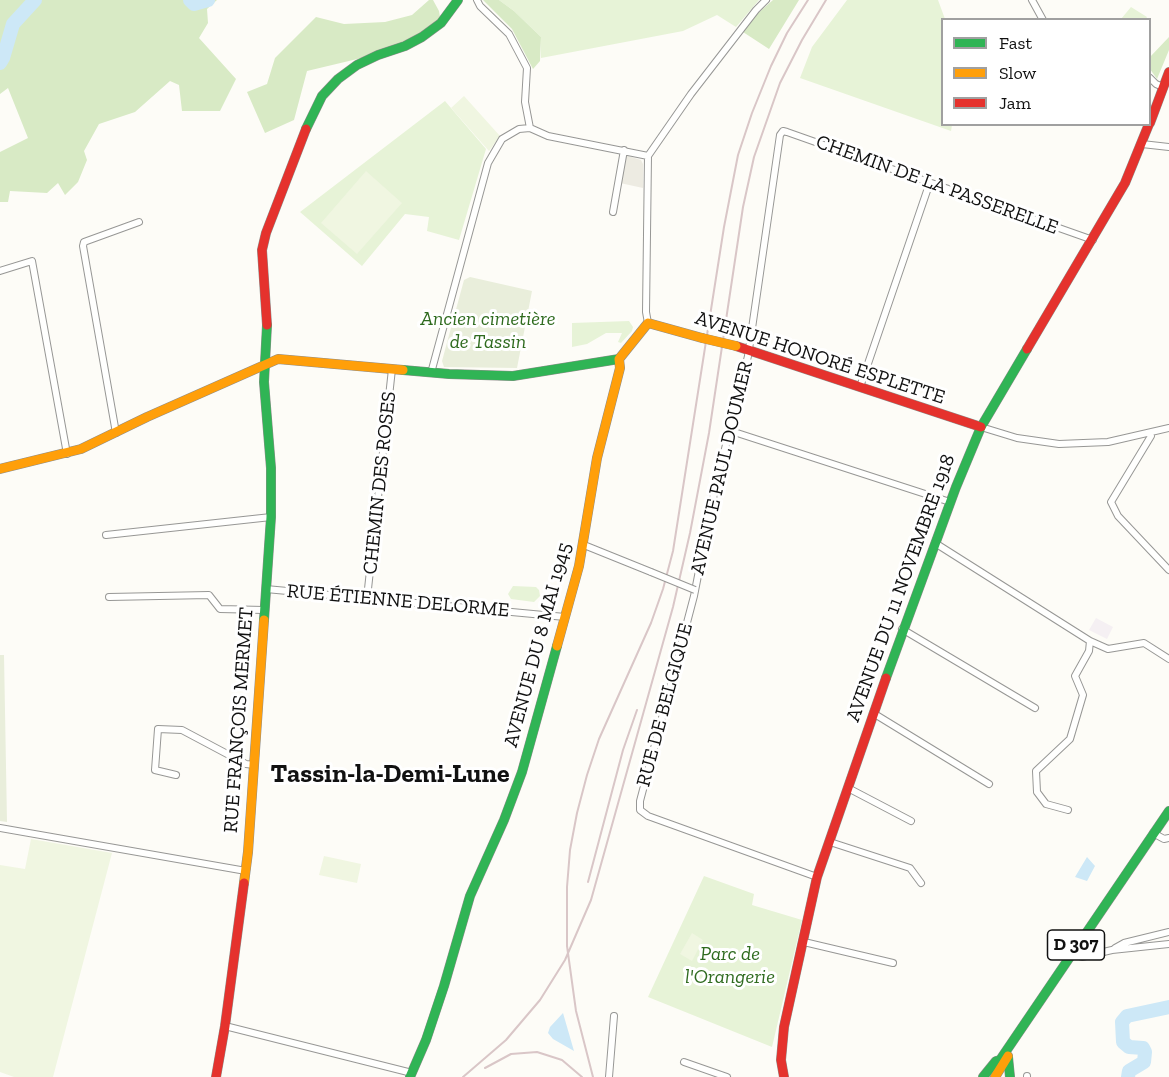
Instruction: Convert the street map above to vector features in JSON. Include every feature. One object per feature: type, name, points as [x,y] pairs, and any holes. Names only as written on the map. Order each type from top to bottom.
[{"type":"main road","name":"RUE FRANÇOIS MERMET","points":[[216,1077],[246,871],[271,517],[271,468],[264,382],[267,306],[262,250],[266,233],[312,114],[322,96],[338,79],[357,65],[422,37],[441,23],[458,0]]},
{"type":"main road","name":"AVENUE DU 11 NOVEMBRE 1918","points":[[1151,119],[1169,72]]},
{"type":"main road","name":"AVENUE DU 11 NOVEMBRE 1918","points":[[784,1077],[781,1059],[784,1027],[817,878],[902,629],[950,502],[981,427],[1094,240],[1125,183],[1148,126]]},
{"type":"main road","points":[[0,468],[67,454],[278,359],[431,373],[523,375],[619,359],[648,323]]},
{"type":"main road","name":"AVENUE HONORÉ ESPLETTE","points":[[648,323],[748,349],[981,427]]},
{"type":"main road","name":"AVENUE DU 8 MAI 1945","points":[[411,1075],[444,987],[470,896],[518,784],[584,545],[597,458],[620,368],[619,359]]},
{"type":"main road","name":"D 307","points":[[983,1077],[996,1061],[1004,1058],[1169,811]]},
{"type":"main road","name":"D 307","points":[[1155,834],[1169,817]]},
{"type":"main road","points":[[992,1077],[992,1070],[1004,1058],[1010,1077]]},
{"type":"street","points":[[477,0],[480,6],[509,34],[527,68],[525,94],[530,128]]},
{"type":"street","points":[[648,323],[646,312],[648,156],[699,84],[766,0]]},
{"type":"street","points":[[1032,0],[1042,18]]},
{"type":"street","points":[[1151,80],[1163,87]]},
{"type":"street","points":[[431,373],[488,163],[502,139],[510,133],[530,128],[548,136],[648,156]]},
{"type":"street","name":"CHEMIN DE LA PASSERELLE","points":[[781,132],[787,132],[1094,240]]},
{"type":"street","name":"AVENUE PAUL DOUMER","points":[[695,590],[715,489],[731,431],[748,349],[781,132]]},
{"type":"street","points":[[1142,144],[1169,147]]},
{"type":"street","points":[[613,212],[624,150]]},
{"type":"street","points":[[860,387],[930,182]]},
{"type":"street","points":[[116,433],[83,246],[84,242],[139,222]]},
{"type":"street","points":[[0,271],[32,261],[67,454]]},
{"type":"street","name":"CHEMIN DES ROSES","points":[[367,598],[392,369]]},
{"type":"street","points":[[981,427],[1017,438],[1059,444],[1108,442],[1169,428]]},
{"type":"street","points":[[731,431],[950,502]]},
{"type":"street","points":[[1150,433],[1151,436],[1112,502],[1118,516],[1169,570]]},
{"type":"street","points":[[106,535],[271,517]]},
{"type":"street","points":[[935,543],[1090,641],[1108,649],[1144,643],[1169,658]]},
{"type":"street","points":[[584,545],[695,590]]},
{"type":"street","name":"RUE ÉTIENNE DELORME","points":[[266,590],[565,617]]},
{"type":"street","name":"RUE DE BELGIQUE","points":[[695,590],[640,801],[640,810],[648,816],[817,878]]},
{"type":"street","points":[[109,597],[209,595],[220,609],[264,610]]},
{"type":"street","points":[[902,629],[1035,708]]},
{"type":"street","points":[[1068,810],[1046,804],[1036,792],[1036,771],[1070,739],[1083,695],[1075,676],[1089,651],[1090,641]]},
{"type":"street","points":[[873,713],[990,784]]},
{"type":"street","points":[[176,775],[155,770],[158,729],[182,730],[246,764],[254,765]]},
{"type":"street","points":[[848,788],[911,821]]},
{"type":"street","points":[[0,828],[246,871]]},
{"type":"street","points":[[1155,834],[1164,839],[1169,838]]},
{"type":"street","points":[[830,842],[910,868],[921,883]]},
{"type":"street","points":[[1112,950],[1124,943],[1169,932]]},
{"type":"street","points":[[804,942],[893,963]]},
{"type":"street","points":[[1073,955],[1082,957],[1112,950],[1169,944]]},
{"type":"street","points":[[609,1077],[614,1016]]},
{"type":"street","points":[[225,1026],[411,1075]]},
{"type":"street","points":[[684,1062],[727,1077]]},
{"type":"shaded area","points":[[625,155],[641,160],[643,188],[620,183]]},
{"type":"shaded area","points":[[1096,618],[1113,627],[1107,639],[1089,630]]},
{"type":"green space","points":[[0,0],[217,0],[207,9],[208,23],[199,38],[236,79],[220,111],[182,111],[179,85],[170,81],[135,112],[99,124],[84,151],[87,160],[78,182],[65,195],[58,183],[47,193],[10,191],[8,202],[0,202],[0,152],[28,138],[8,88],[0,94]]},
{"type":"green space","points":[[429,0],[433,0],[439,11],[441,23],[395,50],[307,71],[294,120],[265,133],[247,92],[267,84],[275,58],[316,17],[344,24],[385,22],[412,15]]},
{"type":"green space","points":[[483,0],[499,0],[541,37],[540,61],[533,69],[512,29]]},
{"type":"green space","points":[[499,0],[759,0],[736,27],[717,15],[683,31],[541,58],[541,37]]},
{"type":"green space","points":[[773,0],[799,0],[769,49],[743,32],[757,14]]},
{"type":"green space","points":[[847,0],[938,0],[945,18],[941,18],[941,126],[952,126],[951,131],[800,78],[812,47]]},
{"type":"green space","points":[[1131,7],[1147,17],[1146,18],[1122,18]]},
{"type":"green space","points":[[1169,37],[1169,50],[1157,79],[1151,70],[1151,56]]},
{"type":"green space","points":[[464,96],[500,136],[489,151],[451,108]]},
{"type":"green space","points":[[445,101],[486,149],[459,240],[427,231],[429,217],[405,214],[362,266],[300,212]]},
{"type":"green space","points":[[366,171],[402,203],[357,254],[321,223]]},
{"type":"green space","name":"Ancien cimetière de Tassin","points":[[470,277],[532,291],[517,368],[444,367],[442,361],[464,280]]},
{"type":"green space","points":[[629,321],[633,327],[632,331],[621,343],[618,342],[622,333],[606,333],[587,344],[572,347],[572,323]]},
{"type":"green space","points":[[513,586],[536,587],[540,596],[534,602],[511,599],[508,594]]},
{"type":"green space","points":[[0,655],[4,655],[7,822],[0,821]]},
{"type":"green space","points":[[31,839],[112,853],[53,1077],[14,1077],[0,1072],[0,865],[25,869]]},
{"type":"green space","points":[[324,856],[361,864],[357,883],[319,875]]},
{"type":"green space","name":"Parc de l'Orangerie","points":[[704,876],[754,894],[752,905],[802,920],[772,1047],[648,997]]},
{"type":"green space","points":[[692,933],[703,940],[692,961],[680,954]]},
{"type":"water","points":[[1087,857],[1095,866],[1087,881],[1075,877]]},
{"type":"water","points":[[563,1013],[574,1051],[553,1039],[548,1033],[550,1027]]},
{"type":"waterway","points":[[0,63],[13,24],[35,0]]},
{"type":"waterway","points":[[190,0],[194,4],[208,0]]},
{"type":"waterway","points":[[1128,1077],[1129,1071],[1144,1062],[1145,1052],[1143,1048],[1129,1047],[1123,1042],[1122,1022],[1127,1016],[1169,1007]]},
{"type":"railway","points":[[593,1077],[576,1011],[567,946],[567,887],[570,850],[577,813],[599,739],[651,623],[673,551],[724,227],[738,155],[771,66],[787,33],[808,0]]},
{"type":"railway","points":[[463,1077],[506,1040],[540,1000],[565,960],[591,900],[673,607],[690,533],[709,433],[743,207],[754,157],[780,83],[826,0]]},
{"type":"railway","points":[[588,882],[623,750],[637,710]]},
{"type":"railway","points":[[485,1068],[511,1054],[537,1052],[562,1060],[582,1077]]},
{"type":"traffic: fast","points":[[306,129],[322,96],[338,79],[357,65],[422,37],[441,23],[458,0]]},
{"type":"traffic: fast","points":[[264,620],[271,517],[271,468],[264,382],[267,325]]},
{"type":"traffic: fast","points":[[886,678],[956,487],[981,427],[1027,349]]},
{"type":"traffic: fast","points":[[403,370],[513,376],[619,359]]},
{"type":"traffic: fast","points":[[410,1077],[426,1040],[444,986],[470,896],[504,820],[522,772],[557,646]]},
{"type":"traffic: fast","points":[[983,1077],[996,1061],[1000,1060],[1169,811]]},
{"type":"traffic: fast","points":[[1008,1057],[1010,1077]]},
{"type":"traffic: slow","points":[[557,646],[579,566],[597,458],[620,368],[619,359],[648,323],[702,338]]},
{"type":"traffic: slow","points":[[702,338],[736,346]]},
{"type":"traffic: slow","points":[[0,469],[81,449],[278,359],[403,370]]},
{"type":"traffic: slow","points":[[244,883],[264,620]]},
{"type":"traffic: slow","points":[[995,1077],[1008,1056]]},
{"type":"traffic: jam","points":[[1151,120],[1169,72]]},
{"type":"traffic: jam","points":[[1027,349],[1125,183],[1148,126]]},
{"type":"traffic: jam","points":[[267,325],[262,250],[266,233],[306,129]]},
{"type":"traffic: jam","points":[[736,346],[981,427]]},
{"type":"traffic: jam","points":[[784,1077],[781,1060],[784,1027],[817,877],[886,678]]},
{"type":"traffic: jam","points":[[216,1077],[244,883]]},
{"type":"district","name":"Tassin-la-Demi-Lune","points":[[390,775]]}]
